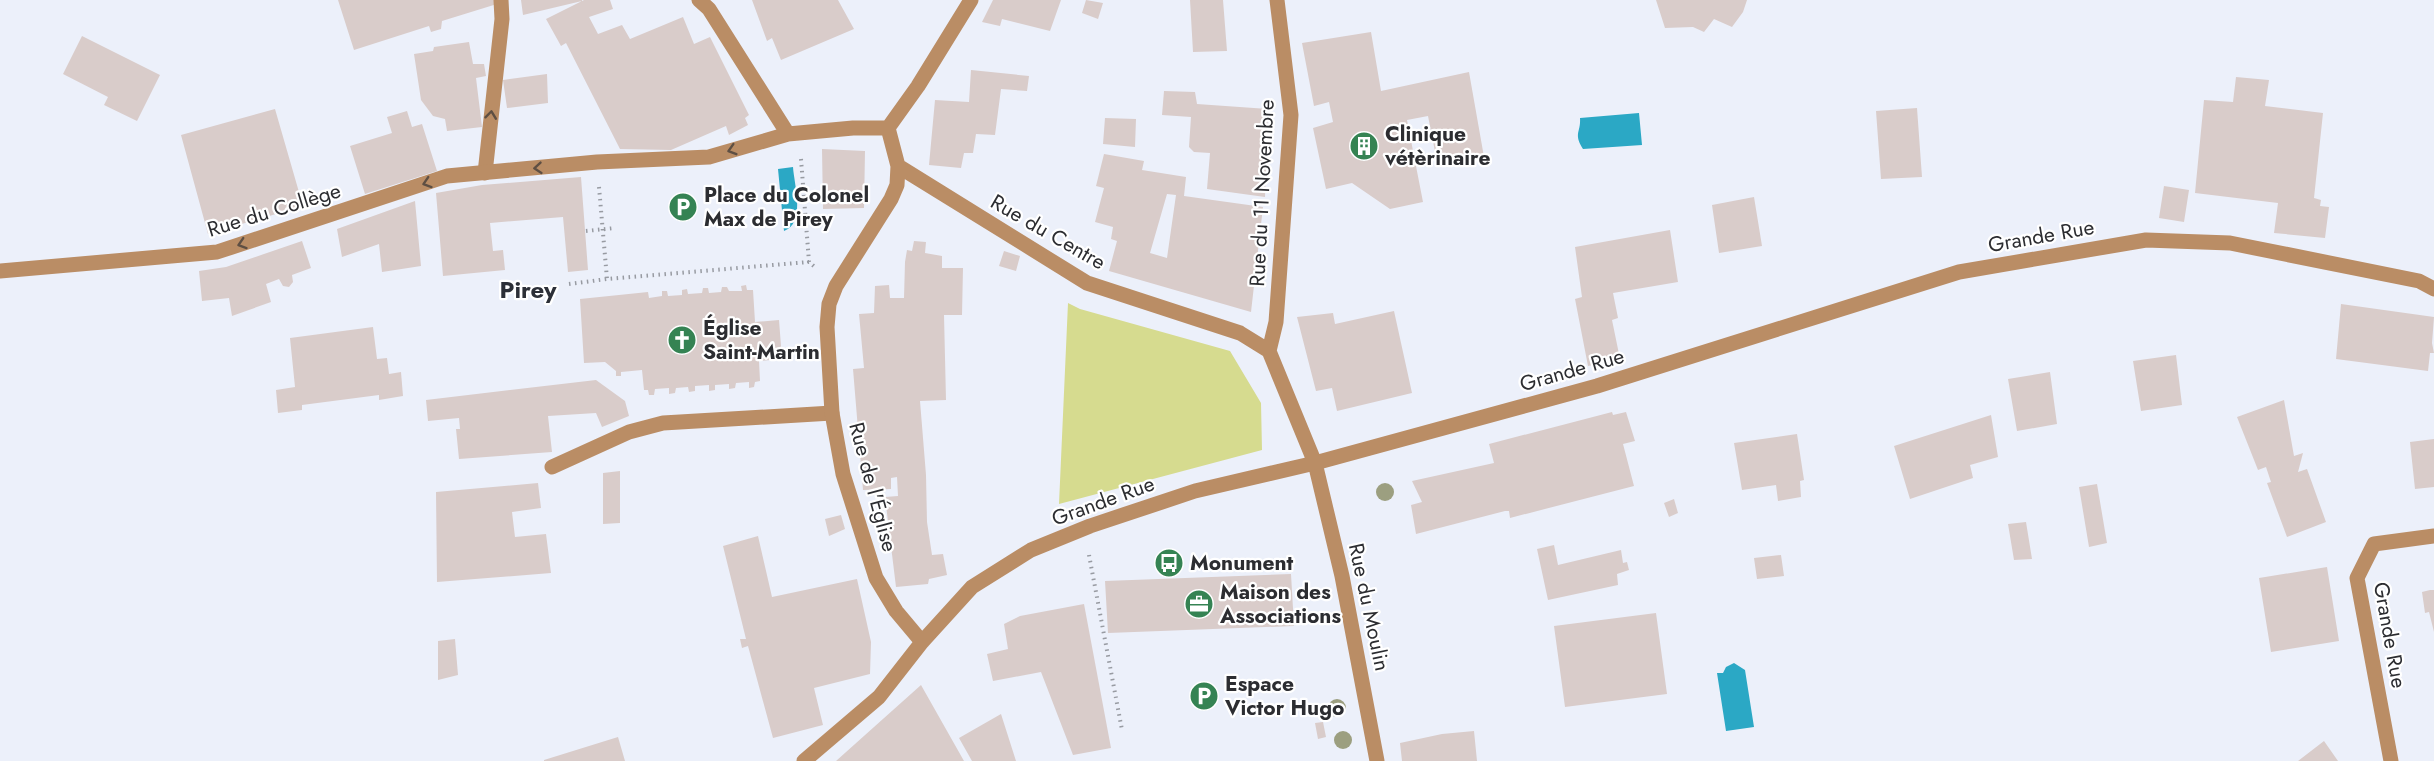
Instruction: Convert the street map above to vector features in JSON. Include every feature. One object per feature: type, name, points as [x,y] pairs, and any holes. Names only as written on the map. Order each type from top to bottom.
[{"type":"street","points":[[501,0],[502,19],[484,173],[597,162],[709,157],[788,134],[853,128],[888,128]]},
{"type":"street","points":[[699,0],[709,9],[788,134]]},
{"type":"street","points":[[888,128],[918,86],[971,0]]},
{"type":"street","name":"Rue du 11 Novembre","points":[[1269,351],[1276,322],[1292,115],[1277,0]]},
{"type":"street","points":[[888,128],[898,166]]},
{"type":"street","name":"Rue du Centre","points":[[898,166],[1087,283],[1240,333],[1269,351]]},
{"type":"street","name":"Rue de l'Église","points":[[898,166],[897,185],[891,199],[836,286],[829,304],[827,327],[832,413],[843,474],[876,578],[896,610],[922,642]]},
{"type":"street","name":"Rue du Collège","points":[[0,271],[217,252],[447,176],[484,173]]},
{"type":"street","name":"Grande Rue","points":[[804,761],[879,697],[922,642],[972,587],[1031,550],[1085,528],[1195,491],[1315,463],[1597,386],[1959,272],[2146,240],[2230,243],[2419,281],[2434,289]]},
{"type":"street","points":[[1269,351],[1315,463]]},
{"type":"street","points":[[552,467],[629,432],[663,423],[832,413]]},
{"type":"street","name":"Rue du Moulin","points":[[1315,463],[1342,576],[1377,761]]},
{"type":"street","name":"Grande Rue","points":[[2391,761],[2357,578],[2374,544],[2434,536]]},
{"type":"path","points":[[569,285],[608,279],[809,262],[801,160],[788,134]]},
{"type":"path","points":[[597,162],[608,279]]},
{"type":"path","points":[[585,231],[615,228]]},
{"type":"path","points":[[1085,528],[1103,642],[1122,730]]},
{"type":"green space","points":[[1068,303],[1080,309],[1230,351],[1261,403],[1262,450],[1059,504]]},
{"type":"water","points":[[1639,113],[1642,145],[1583,149],[1580,144],[1578,136],[1580,118]]},
{"type":"water","points":[[793,167],[797,212],[791,227],[784,231],[778,169]]},
{"type":"water","points":[[1734,663],[1745,670],[1754,727],[1726,731],[1717,673],[1723,673],[1726,667]]},
{"type":"building","points":[[338,0],[496,0],[497,4],[442,21],[441,29],[431,32],[429,26],[354,50]]},
{"type":"building","points":[[521,0],[582,0],[582,1],[523,15]]},
{"type":"building","points":[[584,0],[610,0],[613,9],[589,17],[598,34],[622,25],[630,39],[683,17],[694,44],[710,37],[749,115],[745,118],[748,125],[729,135],[726,126],[671,150],[620,149],[566,43],[561,46],[546,19]]},
{"type":"building","points":[[752,0],[838,0],[854,29],[781,60],[772,38],[767,41]]},
{"type":"building","points":[[993,0],[1061,0],[1050,31],[1002,19],[1000,26],[982,22]]},
{"type":"building","points":[[1086,0],[1103,3],[1098,19],[1082,13]]},
{"type":"building","points":[[1190,0],[1223,0],[1227,51],[1193,52]]},
{"type":"building","points":[[1656,0],[1747,0],[1743,12],[1732,27],[1714,19],[1704,32],[1693,27],[1665,28]]},
{"type":"building","points":[[1371,32],[1381,91],[1469,72],[1484,157],[1438,167],[1428,116],[1407,120],[1423,202],[1390,209],[1352,183],[1326,189],[1313,128],[1333,122],[1329,102],[1314,106],[1302,43]]},
{"type":"building","points":[[82,36],[160,75],[137,121],[104,105],[108,97],[63,74]]},
{"type":"building","points":[[469,42],[473,64],[484,64],[486,76],[476,78],[482,127],[447,131],[445,119],[433,116],[421,100],[414,54],[433,51],[434,47]]},
{"type":"building","points":[[971,70],[1029,76],[1027,91],[1001,89],[995,135],[976,134],[973,153],[964,153],[961,168],[929,165],[935,100],[969,102]]},
{"type":"building","points":[[547,74],[548,103],[507,108],[503,80]]},
{"type":"building","points":[[2236,77],[2269,80],[2265,106],[2323,113],[2314,198],[2321,200],[2320,206],[2329,207],[2325,238],[2274,233],[2278,203],[2195,193],[2204,100],[2233,102]]},
{"type":"building","points":[[1164,91],[1195,92],[1197,104],[1268,109],[1265,197],[1207,189],[1210,153],[1194,152],[1189,147],[1191,117],[1162,115]]},
{"type":"building","points":[[1917,108],[1922,177],[1881,179],[1876,111]]},
{"type":"building","points":[[275,109],[303,206],[208,234],[181,135]]},
{"type":"building","points":[[407,111],[412,127],[422,124],[437,171],[365,194],[350,146],[392,133],[387,117]]},
{"type":"building","points":[[1105,118],[1136,119],[1135,147],[1103,144]]},
{"type":"building","points":[[822,149],[865,151],[864,208],[823,209]]},
{"type":"building","points":[[1104,154],[1144,161],[1142,170],[1186,177],[1184,196],[1263,207],[1251,312],[1109,271],[1117,241],[1111,239],[1113,227],[1095,222],[1104,188],[1096,186]],"holes":[[[1167,194],[1176,195],[1167,258],[1150,253]]]},
{"type":"building","points":[[581,177],[588,270],[568,272],[563,217],[490,223],[493,251],[503,250],[505,270],[443,276],[436,193],[482,185]]},
{"type":"building","points":[[2164,186],[2189,190],[2184,222],[2159,218]]},
{"type":"building","points":[[1754,197],[1762,246],[1719,253],[1712,205]]},
{"type":"building","points":[[415,201],[421,266],[382,272],[379,244],[342,257],[337,229]]},
{"type":"building","points":[[1670,230],[1678,282],[1613,293],[1618,318],[1612,320],[1620,359],[1588,366],[1575,299],[1582,297],[1575,247]]},
{"type":"building","points":[[302,241],[311,268],[292,275],[293,282],[289,287],[283,286],[279,279],[266,284],[271,302],[232,316],[229,298],[202,301],[199,271],[226,267]]},
{"type":"building","points":[[914,241],[926,242],[925,253],[942,256],[942,268],[963,268],[962,315],[944,315],[946,400],[920,401],[927,522],[932,555],[943,554],[947,575],[929,579],[928,584],[896,587],[885,497],[898,496],[897,477],[891,478],[891,489],[863,490],[853,369],[864,368],[859,314],[874,313],[875,286],[889,285],[890,298],[904,298],[907,250],[912,251]]},
{"type":"building","points":[[1004,251],[1020,256],[1016,271],[999,266]]},
{"type":"building","name":"Église Saint-Martin","points":[[746,285],[747,290],[753,290],[755,322],[779,320],[782,359],[759,361],[760,381],[755,382],[754,387],[749,388],[749,382],[736,383],[735,388],[729,389],[729,384],[715,385],[715,390],[709,391],[709,385],[695,386],[695,391],[689,392],[688,387],[676,388],[675,393],[669,394],[669,388],[655,389],[654,395],[649,395],[648,390],[644,390],[642,370],[621,372],[621,376],[616,376],[616,371],[605,362],[584,363],[580,299],[648,292],[649,298],[662,296],[662,291],[667,291],[668,296],[682,295],[682,290],[687,289],[688,294],[702,293],[703,288],[708,288],[709,293],[721,292],[722,287],[727,287],[729,291],[742,291],[741,286]]},
{"type":"building","points":[[2341,304],[2434,317],[2432,343],[2434,353],[2430,353],[2428,371],[2336,359]]},
{"type":"building","points":[[1394,311],[1412,393],[1337,411],[1332,388],[1316,391],[1297,317],[1333,313],[1335,324]]},
{"type":"building","points":[[373,327],[377,359],[387,358],[389,374],[401,372],[403,396],[379,400],[379,395],[302,405],[302,410],[278,413],[276,390],[295,387],[290,338]]},
{"type":"building","points":[[2176,355],[2182,405],[2141,411],[2133,361]]},
{"type":"building","points":[[2050,372],[2057,424],[2017,431],[2008,379]]},
{"type":"building","points":[[596,380],[625,401],[629,416],[602,427],[596,413],[548,416],[552,452],[459,459],[456,429],[460,429],[459,418],[428,421],[426,400]]},
{"type":"building","points":[[2284,400],[2294,456],[2303,453],[2298,472],[2307,469],[2326,522],[2287,537],[2267,483],[2271,482],[2266,467],[2258,470],[2237,417]]},
{"type":"building","points":[[1612,412],[1613,415],[1626,412],[1635,441],[1623,444],[1634,486],[1510,518],[1509,511],[1505,511],[1416,534],[1411,505],[1422,502],[1412,481],[1494,463],[1489,444]]},
{"type":"building","points":[[1991,415],[1998,457],[1970,465],[1973,478],[1910,499],[1894,446]]},
{"type":"building","points":[[1797,434],[1804,480],[1800,481],[1801,497],[1778,501],[1776,485],[1742,490],[1734,443]]},
{"type":"building","points":[[2434,439],[2434,487],[2415,489],[2410,442]]},
{"type":"building","points":[[620,471],[620,523],[603,524],[603,473]]},
{"type":"building","points":[[538,483],[541,508],[512,512],[515,537],[546,534],[551,573],[437,582],[436,492]]},
{"type":"building","points":[[2097,484],[2107,543],[2089,547],[2079,487]]},
{"type":"building","points":[[1674,499],[1678,513],[1669,517],[1664,503]]},
{"type":"building","points":[[841,515],[845,529],[829,536],[825,519]]},
{"type":"building","points":[[2026,522],[2032,559],[2014,560],[2008,524]]},
{"type":"building","points":[[758,536],[772,597],[857,579],[871,642],[870,674],[814,688],[823,725],[773,738],[748,646],[742,648],[740,639],[746,639],[723,546]]},
{"type":"building","points":[[1554,545],[1558,565],[1621,550],[1623,563],[1627,562],[1629,570],[1617,574],[1618,585],[1548,600],[1537,549]]},
{"type":"building","points":[[1781,555],[1784,576],[1757,579],[1754,558]]},
{"type":"building","points":[[2327,567],[2339,641],[2271,652],[2259,578]]},
{"type":"building","name":"Maison des Associations","points":[[1291,574],[1294,626],[1108,633],[1105,581]]},
{"type":"building","points":[[2434,590],[2434,632],[2429,612],[2425,613],[2422,592]]},
{"type":"building","points":[[1084,604],[1111,748],[1073,755],[1041,672],[993,681],[987,654],[1008,649],[1004,624],[1020,616]]},
{"type":"building","points":[[1656,613],[1667,694],[1565,707],[1554,626]]},
{"type":"building","points":[[455,639],[458,675],[438,680],[438,641]]},
{"type":"building","points":[[921,685],[964,761],[836,761],[874,727]]},
{"type":"building","points":[[1001,714],[1016,761],[972,761],[959,738]]},
{"type":"building","points":[[1323,722],[1326,737],[1318,739],[1315,723]]},
{"type":"building","points":[[1474,731],[1477,761],[1402,761],[1400,743],[1442,734]]},
{"type":"building","points":[[618,737],[625,761],[544,761],[544,760]]},
{"type":"building","points":[[2324,741],[2338,761],[2298,761]]},
{"type":"place","name":"Clinique vétèrinaire","points":[[1364,146]]},
{"type":"place","name":"Place du Colonel Max de Pirey","points":[[683,207]]},
{"type":"place","name":"Église Saint-Martin","points":[[682,340]]},
{"type":"place","name":"Monument","points":[[1169,563]]},
{"type":"place","name":"Maison des Associations","points":[[1199,604]]},
{"type":"place","name":"Espace Victor Hugo","points":[[1204,696]]},
{"type":"district","name":"Pirey","points":[[528,290]]}]
